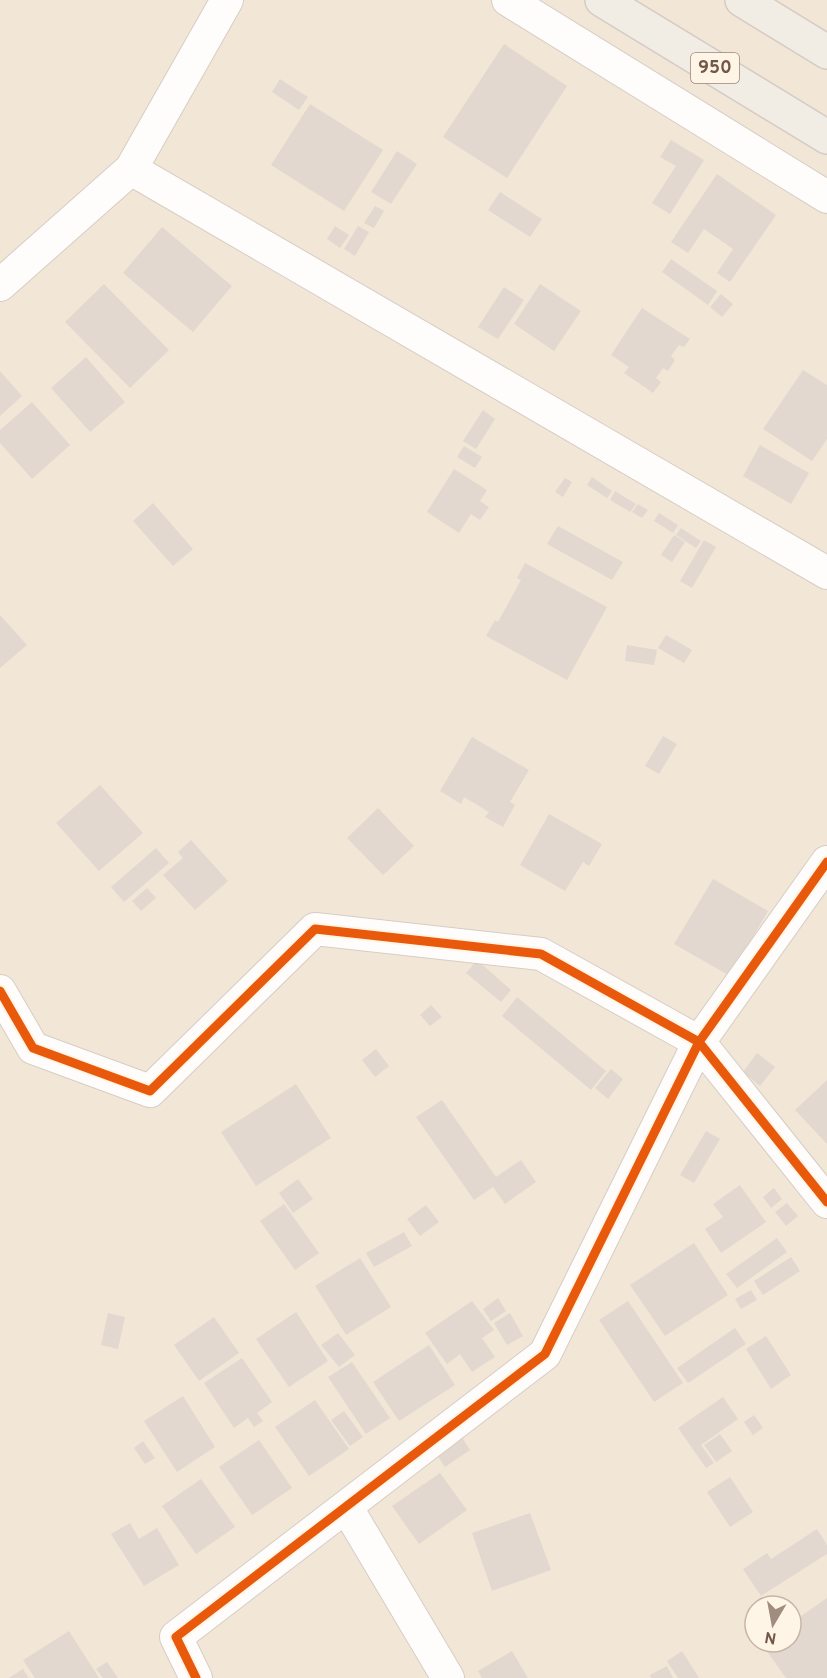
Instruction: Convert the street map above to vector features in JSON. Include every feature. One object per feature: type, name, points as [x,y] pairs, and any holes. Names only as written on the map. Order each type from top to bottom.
[{"type":"main road","name":"950","points":[[602,0],[827,137]]},
{"type":"main road","points":[[742,0],[827,52]]},
{"type":"street","points":[[0,285],[131,169],[227,0]]},
{"type":"street","points":[[508,0],[827,197]]},
{"type":"street","points":[[131,169],[827,573]]},
{"type":"street","points":[[196,1678],[176,1637],[545,1354],[699,1042],[827,862]]},
{"type":"street","points":[[0,991],[33,1048],[150,1090],[315,928],[542,954],[699,1042],[827,1202]]},
{"type":"street","points":[[347,1508],[448,1678]]},
{"type":"shaded area","points":[[0,0],[827,0],[827,1678],[0,1678]]},
{"type":"building","points":[[504,44],[567,86],[507,178],[443,137]]},
{"type":"building","points":[[280,79],[308,97],[299,110],[272,92]]},
{"type":"building","points":[[310,104],[383,150],[344,211],[271,165]]},
{"type":"building","points":[[671,140],[704,160],[670,214],[652,203],[676,166],[660,157]]},
{"type":"building","points":[[397,151],[417,164],[391,204],[371,192]]},
{"type":"building","points":[[717,174],[776,215],[730,282],[717,273],[733,249],[704,229],[688,253],[671,242]]},
{"type":"building","points":[[500,192],[542,219],[530,237],[488,210]]},
{"type":"building","points":[[375,206],[384,211],[374,228],[364,223]]},
{"type":"building","points":[[335,226],[349,235],[340,248],[327,239]]},
{"type":"building","points":[[358,226],[369,232],[355,256],[344,249]]},
{"type":"building","points":[[162,227],[232,286],[193,332],[123,273]]},
{"type":"building","points":[[671,259],[717,291],[708,305],[662,272]]},
{"type":"building","points":[[104,284],[169,350],[130,388],[65,322]]},
{"type":"building","points":[[540,284],[581,311],[554,351],[514,324]]},
{"type":"building","points":[[504,287],[524,300],[498,339],[478,327]]},
{"type":"building","points":[[721,294],[733,304],[722,317],[710,307]]},
{"type":"building","points":[[642,308],[690,339],[684,347],[679,345],[671,356],[675,360],[668,371],[663,368],[656,378],[661,382],[653,393],[624,373],[629,367],[611,355]]},
{"type":"building","points":[[86,357],[125,402],[90,432],[51,388]]},
{"type":"building","points":[[803,370],[827,385],[827,439],[812,461],[763,429]]},
{"type":"building","points":[[0,371],[22,396],[0,416]]},
{"type":"building","points":[[32,402],[70,445],[32,479],[0,443],[0,430]]},
{"type":"building","points":[[483,410],[495,419],[476,449],[463,441]]},
{"type":"building","points":[[760,445],[809,473],[791,504],[743,476]]},
{"type":"building","points":[[464,446],[482,457],[475,468],[457,457]]},
{"type":"building","points":[[454,469],[487,490],[480,501],[489,507],[480,520],[471,514],[459,533],[427,512]]},
{"type":"building","points":[[592,477],[612,491],[607,498],[587,485]]},
{"type":"building","points":[[565,478],[572,482],[563,497],[555,492]]},
{"type":"building","points":[[615,491],[636,504],[630,512],[610,500]]},
{"type":"building","points":[[153,503],[193,549],[173,566],[133,521]]},
{"type":"building","points":[[638,504],[648,510],[642,518],[632,512]]},
{"type":"building","points":[[659,513],[678,525],[673,533],[654,521]]},
{"type":"building","points":[[558,526],[623,562],[612,580],[547,544]]},
{"type":"building","points":[[681,528],[701,541],[696,548],[676,535]]},
{"type":"building","points":[[674,535],[685,542],[672,562],[661,555]]},
{"type":"building","points":[[704,540],[716,547],[692,588],[680,581]]},
{"type":"building","points":[[525,563],[607,607],[567,680],[486,636],[495,620],[498,622],[521,580],[517,578]]},
{"type":"building","points":[[0,615],[27,645],[0,668]]},
{"type":"building","points":[[666,635],[692,650],[684,663],[658,648]]},
{"type":"building","points":[[627,645],[657,650],[654,665],[625,661]]},
{"type":"building","points":[[663,736],[677,744],[659,774],[645,766]]},
{"type":"building","points":[[472,737],[529,770],[510,802],[515,805],[503,827],[485,817],[489,812],[464,797],[461,804],[440,791]]},
{"type":"building","points":[[100,785],[143,833],[99,871],[56,823]]},
{"type":"building","points":[[378,808],[414,846],[383,875],[347,838]]},
{"type":"building","points":[[549,814],[602,844],[589,866],[583,862],[565,891],[520,865]]},
{"type":"building","points":[[191,840],[228,881],[195,910],[163,875],[183,858],[178,852]]},
{"type":"building","points":[[156,848],[169,863],[124,902],[111,887]]},
{"type":"building","points":[[713,879],[768,911],[730,976],[674,944]]},
{"type":"building","points":[[147,888],[156,898],[141,911],[132,901]]},
{"type":"building","points":[[477,960],[511,990],[501,1002],[466,973]]},
{"type":"building","points":[[517,997],[606,1071],[591,1090],[502,1016]]},
{"type":"building","points":[[431,1005],[442,1017],[430,1026],[420,1015]]},
{"type":"building","points":[[376,1049],[389,1066],[375,1077],[362,1060]]},
{"type":"building","points":[[757,1053],[775,1067],[760,1086],[743,1072]]},
{"type":"building","points":[[611,1069],[623,1079],[608,1099],[595,1088]]},
{"type":"building","points":[[827,1080],[827,1144],[795,1110]]},
{"type":"building","points":[[296,1084],[331,1138],[256,1186],[221,1132]]},
{"type":"building","points":[[442,1100],[496,1177],[521,1160],[536,1182],[505,1204],[493,1187],[474,1200],[416,1117]]},
{"type":"building","points":[[706,1131],[720,1139],[694,1183],[680,1175]]},
{"type":"building","points":[[298,1179],[313,1199],[293,1213],[279,1193]]},
{"type":"building","points":[[740,1185],[766,1222],[721,1253],[705,1229],[723,1217],[713,1204]]},
{"type":"building","points":[[774,1188],[782,1199],[771,1208],[763,1197]]},
{"type":"building","points":[[787,1203],[798,1216],[786,1226],[775,1212]]},
{"type":"building","points":[[284,1204],[319,1253],[295,1270],[260,1221]]},
{"type":"building","points":[[426,1205],[439,1222],[420,1236],[407,1219]]},
{"type":"building","points":[[404,1232],[412,1246],[374,1267],[366,1253]]},
{"type":"building","points":[[777,1238],[787,1252],[737,1288],[726,1274]]},
{"type":"building","points":[[694,1243],[728,1295],[665,1336],[630,1285]]},
{"type":"building","points":[[791,1257],[800,1271],[763,1295],[754,1281]]},
{"type":"building","points":[[360,1258],[391,1307],[346,1335],[315,1286]]},
{"type":"building","points":[[751,1290],[757,1300],[741,1309],[735,1299]]},
{"type":"building","points":[[498,1298],[506,1311],[491,1321],[483,1309]]},
{"type":"building","points":[[472,1301],[494,1330],[482,1338],[495,1357],[472,1372],[460,1354],[447,1364],[425,1333]]},
{"type":"building","points":[[628,1301],[683,1383],[654,1402],[599,1320]]},
{"type":"building","points":[[296,1312],[328,1361],[289,1387],[256,1339]]},
{"type":"building","points":[[108,1313],[125,1317],[118,1349],[101,1345]]},
{"type":"building","points":[[510,1313],[523,1336],[507,1345],[494,1323]]},
{"type":"building","points":[[214,1317],[239,1353],[199,1381],[174,1345]]},
{"type":"building","points":[[735,1328],[746,1344],[688,1383],[677,1368]]},
{"type":"building","points":[[338,1333],[355,1355],[339,1367],[321,1345]]},
{"type":"building","points":[[766,1336],[791,1375],[771,1389],[746,1349]]},
{"type":"building","points":[[429,1345],[455,1385],[399,1421],[373,1382]]},
{"type":"building","points":[[242,1358],[272,1402],[257,1413],[263,1421],[254,1427],[248,1418],[234,1428],[204,1383]]},
{"type":"building","points":[[352,1362],[390,1418],[366,1434],[328,1377]]},
{"type":"building","points":[[183,1396],[215,1447],[177,1472],[144,1421]]},
{"type":"building","points":[[723,1397],[738,1419],[701,1445],[714,1463],[706,1468],[678,1428]]},
{"type":"building","points":[[315,1400],[349,1449],[309,1476],[275,1427]]},
{"type":"building","points":[[344,1411],[363,1437],[350,1446],[331,1420]]},
{"type":"building","points":[[754,1415],[763,1428],[753,1435],[744,1422]]},
{"type":"building","points":[[460,1434],[470,1450],[445,1467],[435,1452]]},
{"type":"building","points":[[720,1434],[732,1451],[716,1462],[704,1445]]},
{"type":"building","points":[[259,1440],[292,1488],[252,1515],[219,1467]]},
{"type":"building","points":[[143,1441],[155,1458],[145,1464],[134,1448]]},
{"type":"building","points":[[440,1473],[467,1510],[419,1544],[392,1506]]},
{"type":"building","points":[[730,1477],[753,1512],[730,1527],[707,1492]]},
{"type":"building","points":[[201,1479],[235,1527],[196,1554],[162,1506]]},
{"type":"building","points":[[530,1513],[551,1570],[492,1591],[472,1533]]},
{"type":"building","points":[[130,1523],[139,1539],[157,1528],[179,1565],[144,1586],[111,1534]]},
{"type":"building","points":[[817,1529],[827,1545],[827,1554],[764,1594],[760,1594],[743,1569],[767,1553],[771,1559]]},
{"type":"building","points":[[827,1598],[827,1678],[786,1678],[769,1654],[803,1654],[803,1615]]},
{"type":"building","points":[[69,1631],[99,1678],[35,1678],[23,1660]]},
{"type":"building","points":[[512,1651],[528,1678],[482,1678],[478,1671]]},
{"type":"building","points":[[682,1651],[699,1678],[678,1678],[667,1661]]},
{"type":"building","points":[[107,1662],[118,1678],[103,1678],[96,1669]]},
{"type":"building","points":[[667,1666],[673,1678],[651,1678],[650,1675]]},
{"type":"building","points":[[23,1669],[29,1678],[9,1678]]},
{"type":"cycle path","points":[[196,1678],[176,1637],[545,1354],[699,1042],[827,862]]},
{"type":"cycle path","points":[[0,991],[33,1048],[150,1091],[315,929],[541,954],[699,1042],[827,1202]]}]
